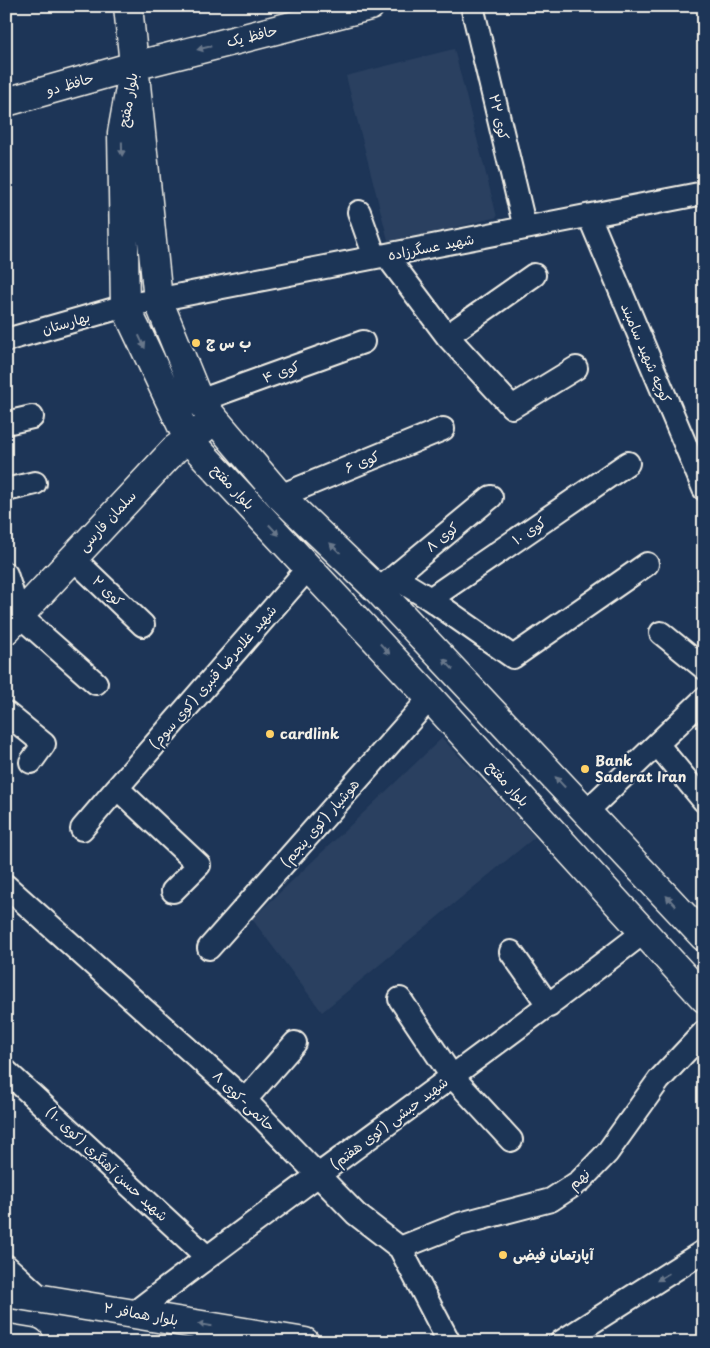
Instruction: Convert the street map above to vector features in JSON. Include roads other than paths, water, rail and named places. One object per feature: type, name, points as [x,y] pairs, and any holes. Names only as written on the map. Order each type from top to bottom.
[{"type":"street","points":[[128,6],[134,66]]},
{"type":"street","name":"حافظ یک","points":[[134,66],[370,6]]},
{"type":"street","name":"کوی ۲۲","points":[[472,6],[525,228]]},
{"type":"street","name":"حافظ دو","points":[[6,102],[134,66]]},
{"type":"street","name":"بلوار مفتح","points":[[134,66],[158,300],[207,411],[280,496],[386,584],[587,811],[704,937]]},
{"type":"street","name":"بلوار مفتح","points":[[134,66],[122,133],[125,306],[188,439],[430,698],[704,998]]},
{"type":"street","name":"شهید عسگرزاده","points":[[125,306],[704,193]]},
{"type":"street","points":[[359,212],[381,256],[447,336],[512,408],[576,368]]},
{"type":"street","name":"کوچه شهید سامبند","points":[[589,216],[704,489]]},
{"type":"street","points":[[447,336],[534,275]]},
{"type":"street","name":"بهارستان","points":[[6,340],[125,306]]},
{"type":"street","name":"کوی ۴","points":[[207,411],[363,342]]},
{"type":"street","name":"سلمان فارسی","points":[[12,622],[175,449],[188,439],[207,411]]},
{"type":"street","points":[[6,423],[32,417]]},
{"type":"street","name":"کوی ۶","points":[[280,496],[443,429]]},
{"type":"street","name":"کوی ۱۰","points":[[430,599],[628,464]]},
{"type":"street","points":[[6,490],[35,483]]},
{"type":"street","name":"کوی ۸","points":[[386,584],[491,497]]},
{"type":"street","name":"کوی ۲","points":[[73,558],[143,624]]},
{"type":"street","points":[[386,584],[430,599],[513,656],[647,564]]},
{"type":"street","name":"شهید غلامرضا قنبری (کوی سوم)","points":[[82,829],[309,567]]},
{"type":"street","points":[[6,574],[12,622],[96,683]]},
{"type":"street","points":[[661,634],[704,668]]},
{"type":"street","name":"هوشیار (کوی پنجم)","points":[[209,948],[430,698]]},
{"type":"street","points":[[587,811],[704,699]]},
{"type":"street","points":[[6,713],[44,744],[31,762]]},
{"type":"street","points":[[657,744],[704,801]]},
{"type":"street","points":[[118,788],[199,865],[173,892]]},
{"type":"street","name":"حاتمی-کوی ۸","points":[[6,886],[245,1100],[356,1214],[400,1248],[449,1342]]},
{"type":"street","name":"شهید حبشی (کوی هفتم)","points":[[134,1313],[207,1257],[319,1176],[451,1075],[549,1006],[644,932]]},
{"type":"street","points":[[510,952],[549,1006]]},
{"type":"street","points":[[400,999],[451,1075],[511,1140]]},
{"type":"street","name":"نهم","points":[[400,1248],[460,1224],[551,1200],[580,1181],[607,1153],[659,1080],[704,1032]]},
{"type":"street","points":[[245,1100],[295,1044]]},
{"type":"street","name":"شهید حسن آهنگری (کوی ۱۰)","points":[[6,1070],[207,1257]]},
{"type":"street","points":[[561,1342],[704,1251]]},
{"type":"street","points":[[6,1266],[40,1297]]},
{"type":"street","name":"بلوار همافر ۲","points":[[6,1293],[40,1297],[304,1342]]},
{"type":"street","points":[[6,1338],[30,1342]]},
{"type":"place","name":"ب س ج","points":[[196,343]]},
{"type":"place","name":"cardlink","points":[[270,734]]},
{"type":"place","name":"Bank Saderat Iran","points":[[585,769]]},
{"type":"place","name":"آپارتمان فیضی","points":[[503,1255]]}]
